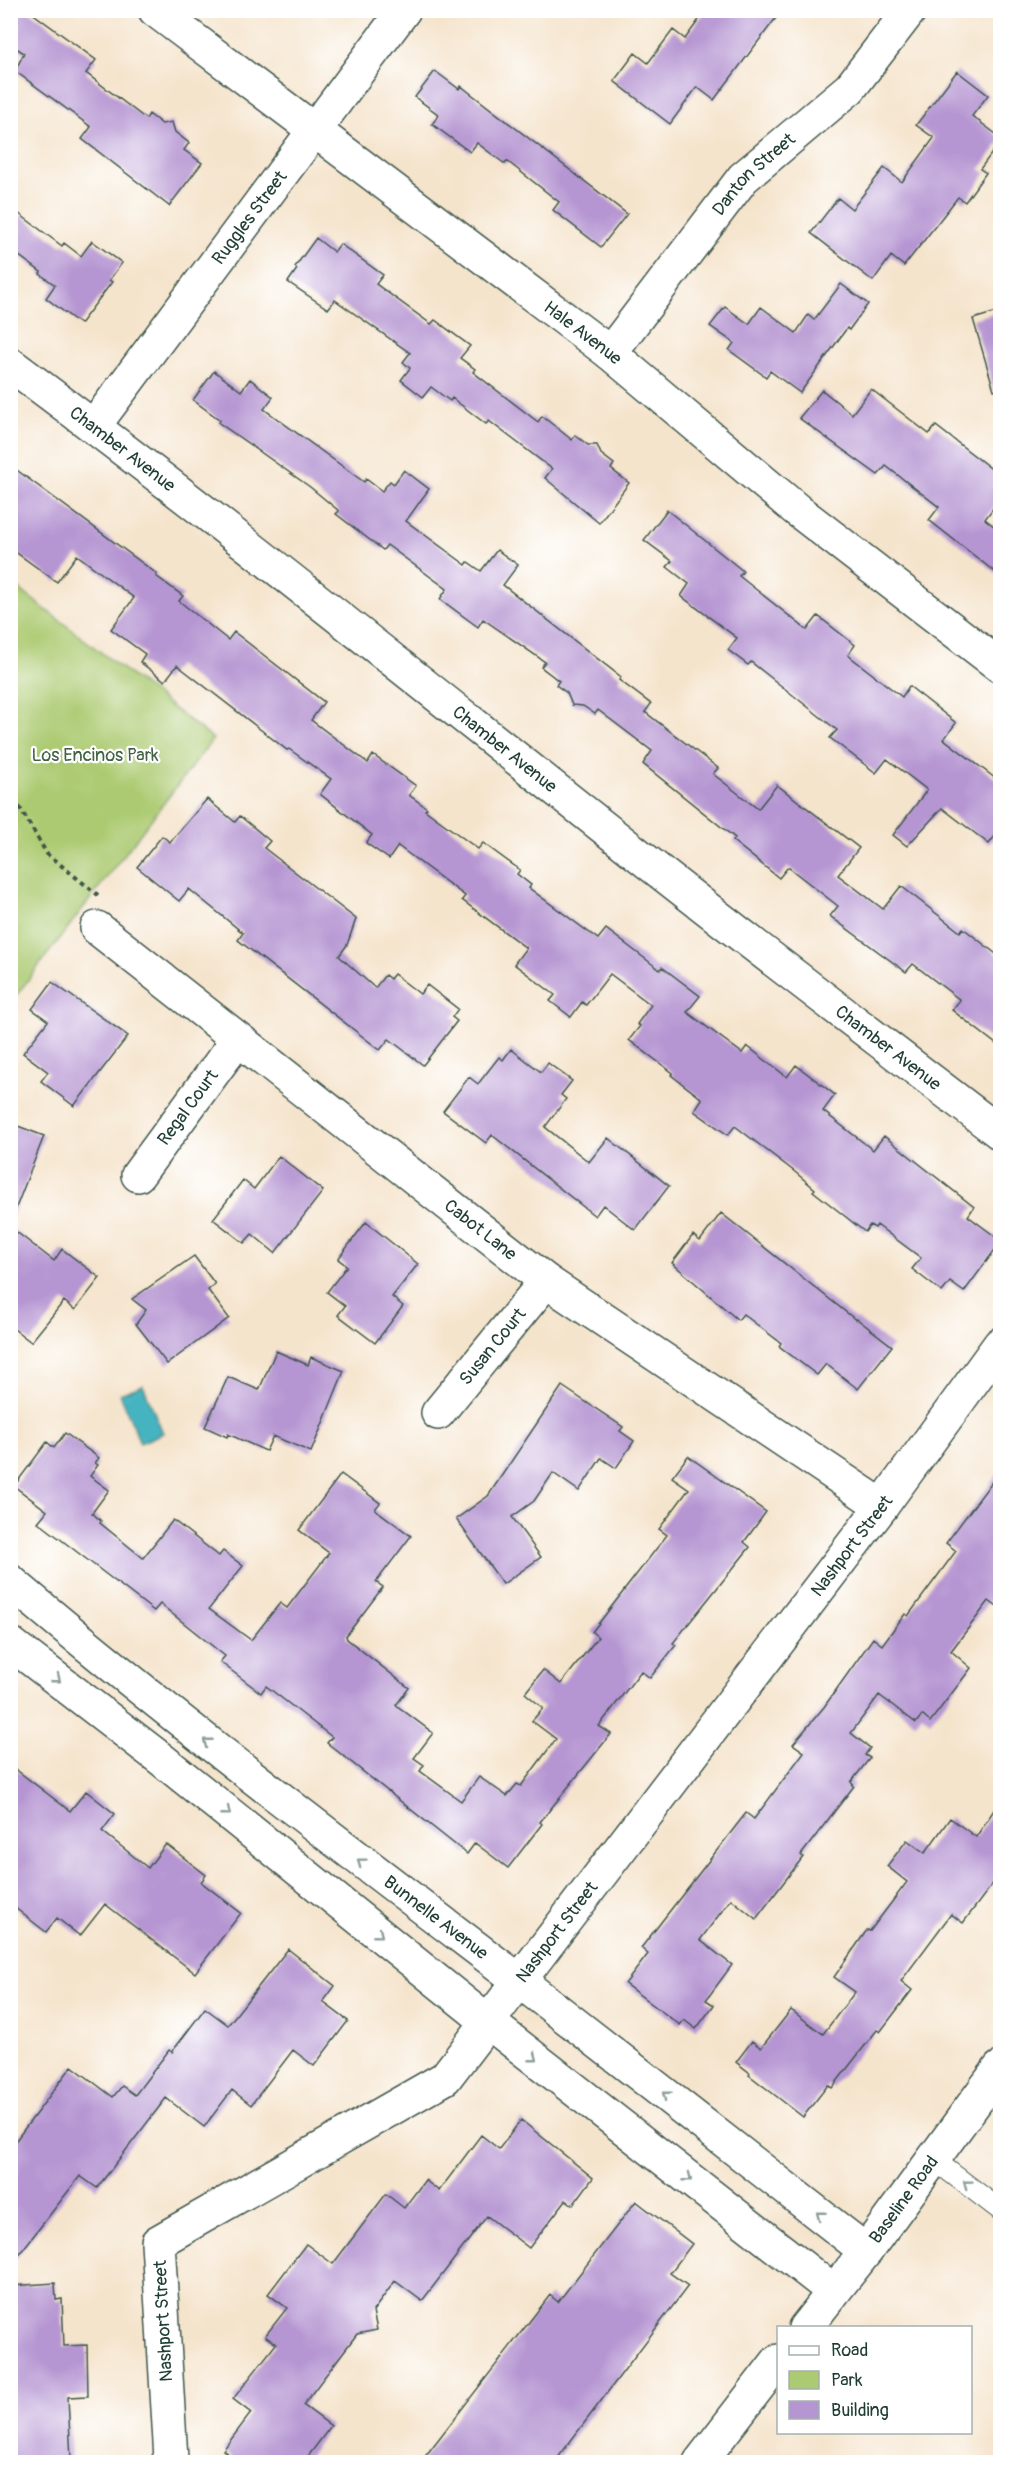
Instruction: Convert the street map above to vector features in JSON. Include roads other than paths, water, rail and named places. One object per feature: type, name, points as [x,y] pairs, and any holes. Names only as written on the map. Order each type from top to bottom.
[{"type":"street","name":"Hale Avenue","points":[[155,10],[610,353],[797,510],[1000,666]]},
{"type":"street","name":"Ruggles Street","points":[[94,426],[404,10]]},
{"type":"street","name":"Danton Street","points":[[610,353],[743,178],[850,88],[910,10]]},
{"type":"street","name":"Chamber Avenue","points":[[10,364],[94,426],[395,661],[637,855],[1000,1133]]},
{"type":"street","name":"Cabot Lane","points":[[97,928],[546,1281],[882,1506]]},
{"type":"street","name":"Regal Court","points":[[138,1175],[238,1039]]},
{"type":"street","name":"Susan Court","points":[[438,1413],[546,1281]]},
{"type":"street","name":"Nashport Street","points":[[168,2463],[171,2459],[158,2242],[445,2078],[882,1506],[1000,1344]]},
{"type":"street","name":"Bunnelle Avenue","points":[[10,1581],[99,1657],[866,2251]]},
{"type":"street","points":[[10,1643],[161,1759],[488,2022],[833,2291]]},
{"type":"street","name":"Baseline Road","points":[[807,2326],[866,2251],[1000,2068]]},
{"type":"street","points":[[700,2463],[777,2362]]},
{"type":"lane","points":[[933,2159],[1000,2210]]},
{"type":"water","points":[[143,1385],[163,1433],[140,1443],[120,1394]]},
{"type":"park label","name":"Los Encinos Park","points":[[95,755]]}]
